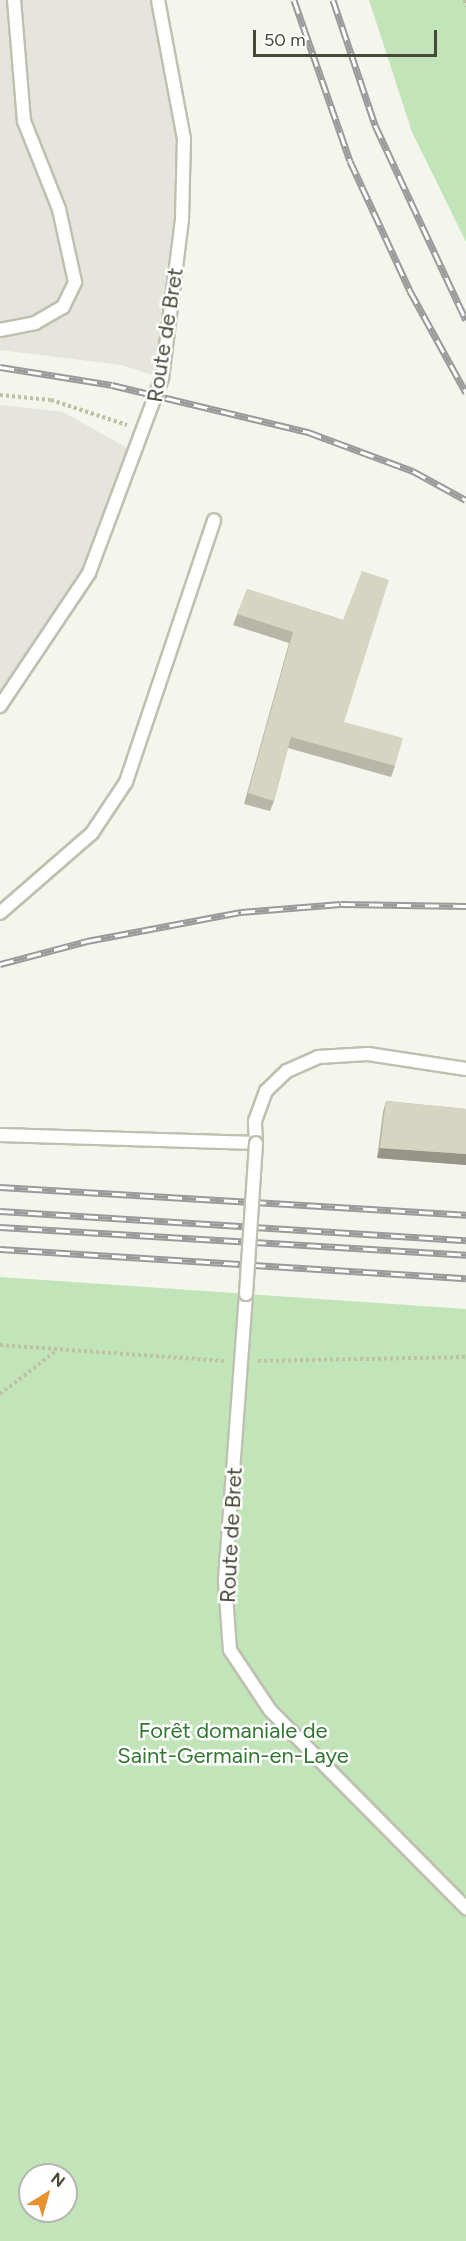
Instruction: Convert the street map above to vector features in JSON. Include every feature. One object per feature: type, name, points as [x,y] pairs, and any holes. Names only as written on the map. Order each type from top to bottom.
[{"type":"lane","points":[[0,330],[35,323],[63,307],[75,282],[59,210],[24,121],[14,0]]},
{"type":"lane","name":"Route de Bret","points":[[0,706],[89,573],[162,378],[182,208],[184,139],[159,0]]},
{"type":"lane","points":[[0,913],[92,833],[126,782],[214,520]]},
{"type":"lane","name":"Route de Bret","points":[[466,1069],[368,1054],[318,1057],[287,1071],[266,1091],[255,1121],[256,1143],[246,1294],[245,1363],[225,1581],[231,1650],[270,1710],[466,1908]]},
{"type":"lane","points":[[0,1135],[256,1143]]},
{"type":"path","points":[[465,0],[466,7]]},
{"type":"path","points":[[0,395],[51,400],[143,432]]},
{"type":"path","points":[[0,1345],[245,1363],[305,1356],[466,1357]]},
{"type":"path","points":[[0,1394],[57,1350]]},
{"type":"shaded area","points":[[0,0],[158,0],[184,139],[162,378],[121,365],[0,350]]},
{"type":"shaded area","points":[[0,405],[63,412],[127,448],[86,572],[0,695]]},
{"type":"green space","points":[[369,0],[466,0],[466,242],[412,132]]},
{"type":"green space","name":"Forêt domaniale de Saint-Germain-en-Laye","points":[[0,1277],[466,1309],[466,2241],[0,2241]]},
{"type":"building","points":[[362,571],[389,580],[344,722],[403,738],[395,766],[291,737],[274,801],[248,793],[293,632],[237,614],[247,589],[343,620]]},
{"type":"building","points":[[386,1101],[466,1109],[466,1154],[380,1148]]},
{"type":"railway","points":[[294,0],[350,161],[410,291],[466,393]]},
{"type":"railway","points":[[333,0],[375,125],[466,320]]},
{"type":"railway","points":[[0,367],[112,385],[308,432],[413,471],[466,500]]},
{"type":"railway","points":[[0,964],[87,941],[241,912],[341,904],[466,906]]},
{"type":"railway","points":[[0,1187],[466,1215]]},
{"type":"railway","points":[[0,1211],[466,1240]]},
{"type":"railway","points":[[0,1227],[466,1255]]},
{"type":"railway","points":[[0,1249],[466,1278]]}]
